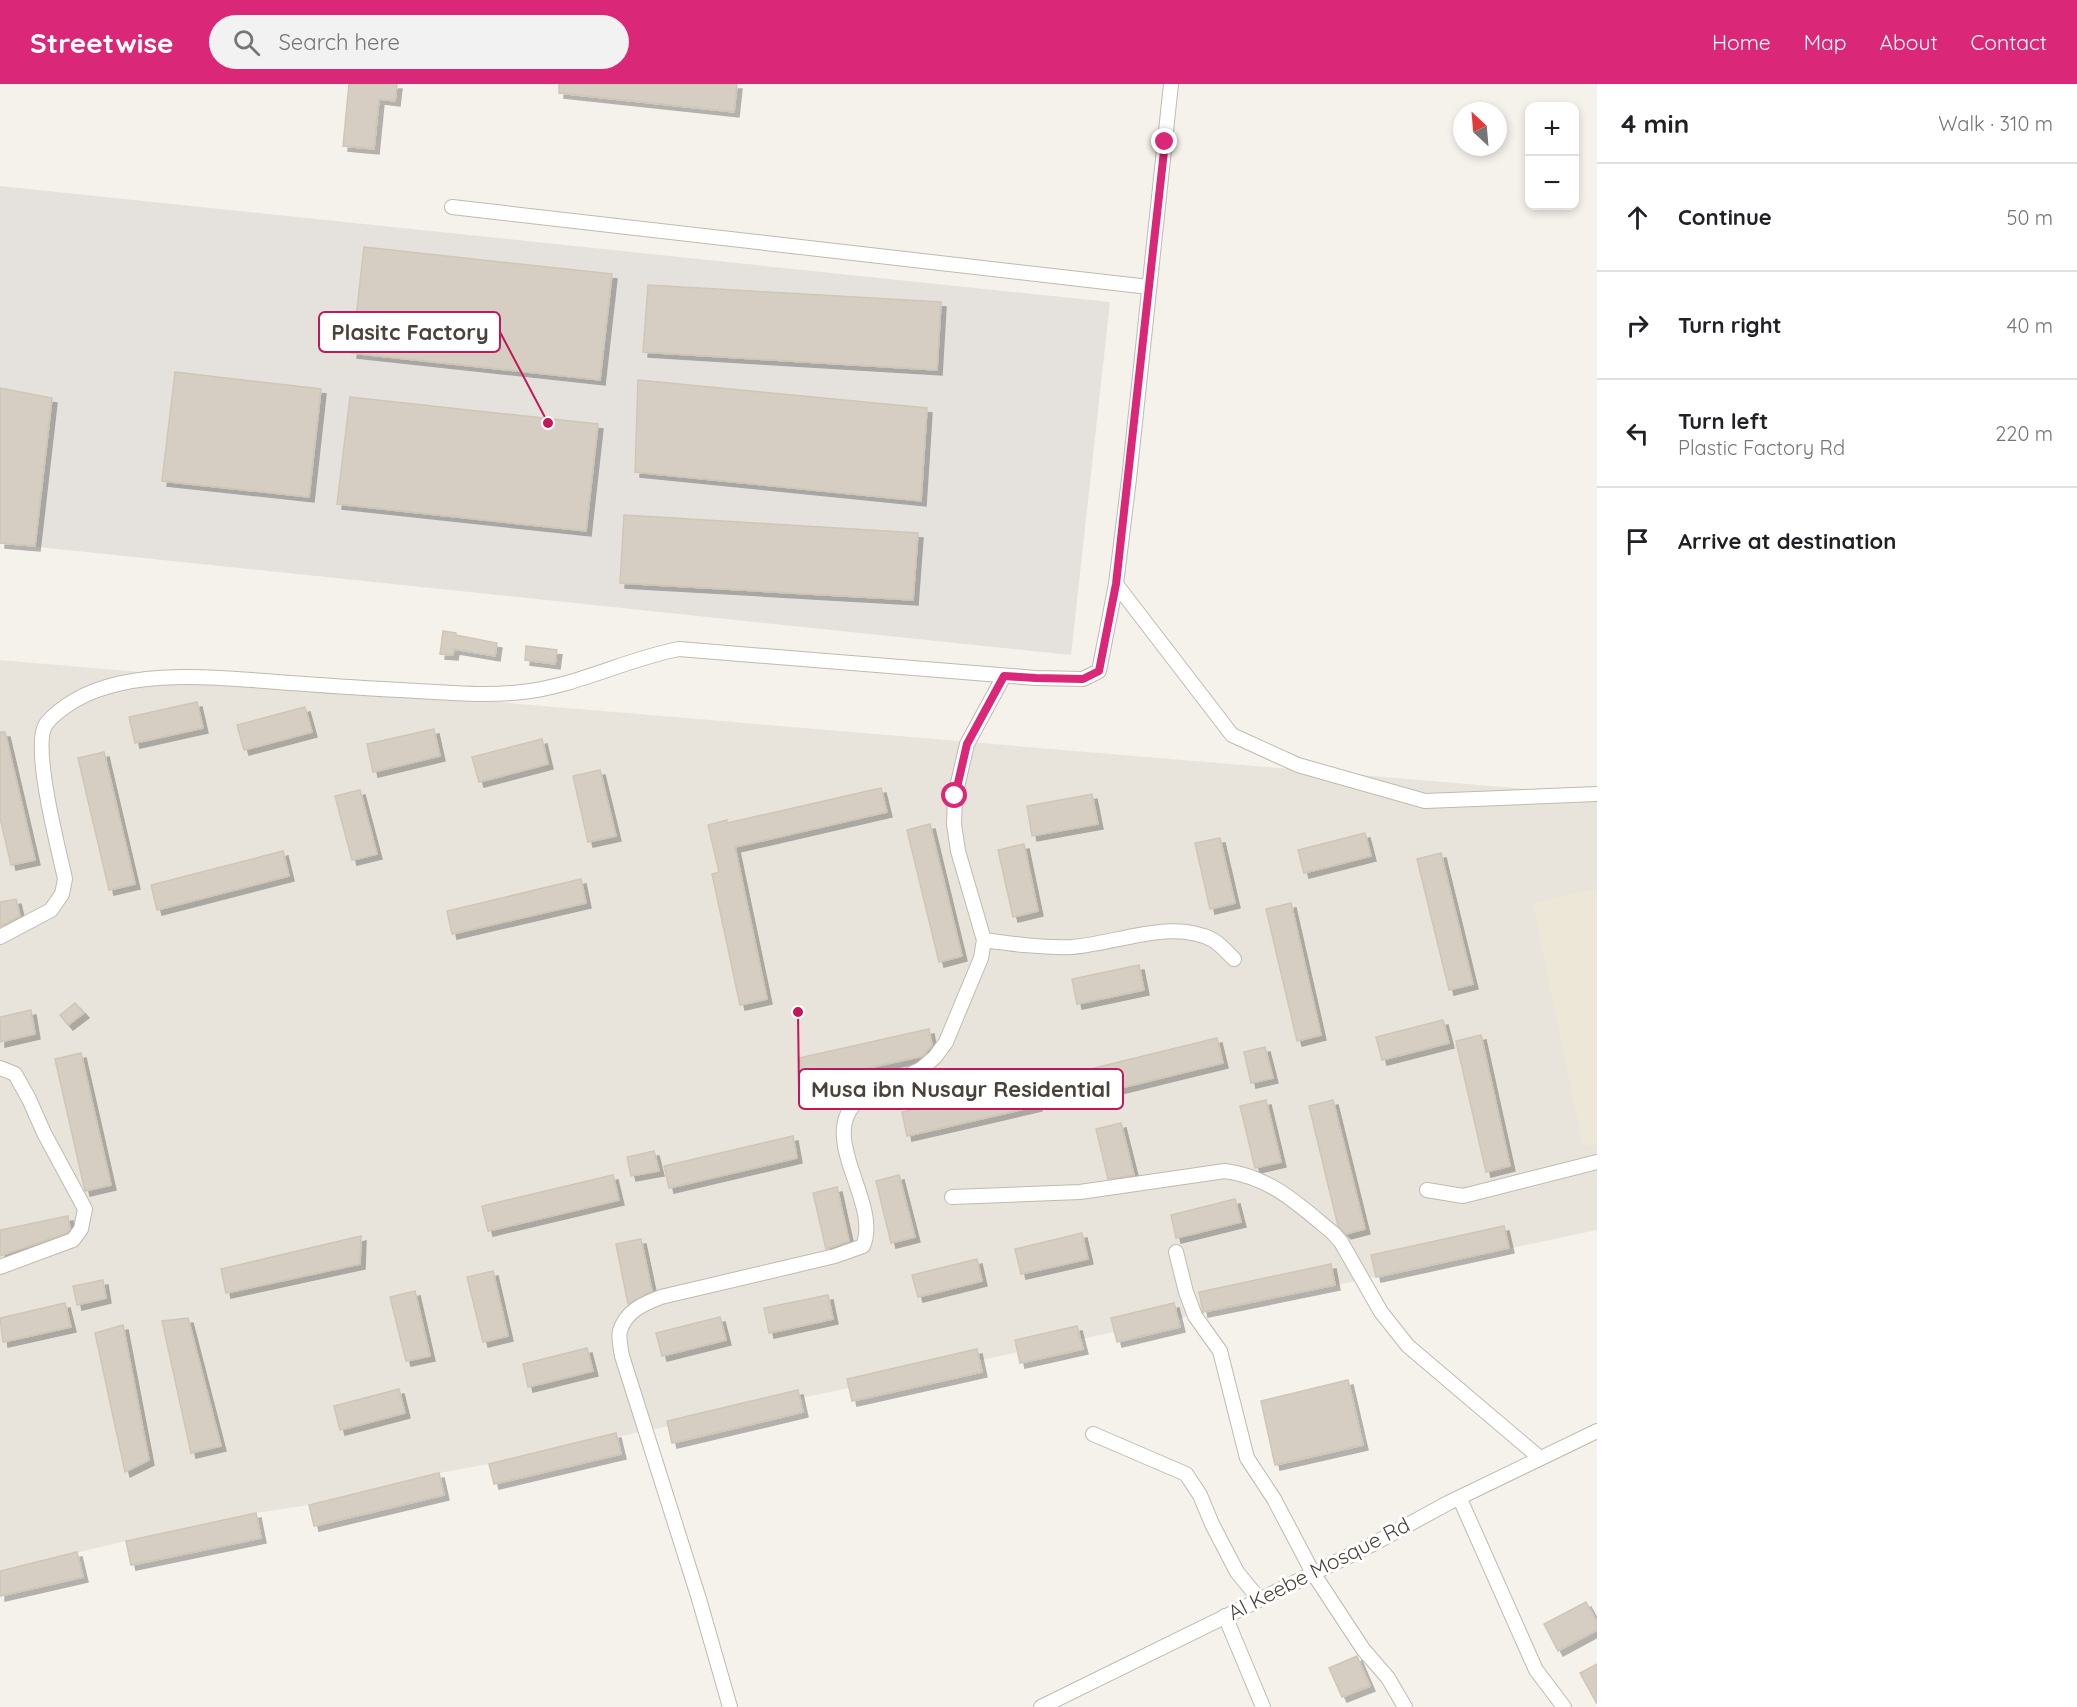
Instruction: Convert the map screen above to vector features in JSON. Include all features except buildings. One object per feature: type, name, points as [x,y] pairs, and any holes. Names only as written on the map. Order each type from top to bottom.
[{"type":"street","points":[[0,937],[51,910],[62,894],[64,879],[43,767],[41,738],[45,724],[57,712],[90,691],[142,681],[192,676],[458,693],[522,692],[556,686],[650,655],[679,649],[1036,678],[1083,679],[1099,671],[1116,584],[1172,84]]},
{"type":"street","points":[[452,207],[1149,287]]},
{"type":"street","points":[[1116,584],[1232,735],[1298,765],[1425,801],[1597,794]]},
{"type":"street","points":[[730,1707],[699,1599],[622,1356],[619,1332],[640,1305],[661,1297],[835,1256],[863,1246],[867,1236],[866,1220],[844,1141],[845,1118],[851,1106],[860,1099],[921,1069],[935,1057],[946,1042],[976,971],[984,940],[958,851],[954,824],[955,796],[967,744],[1004,676]]},
{"type":"street","points":[[984,940],[1050,947],[1075,947],[1146,934],[1188,932],[1213,940],[1234,959]]},
{"type":"street","points":[[0,1068],[15,1074],[85,1209],[81,1229],[73,1240],[0,1267]]},
{"type":"street","points":[[1427,1190],[1463,1196],[1597,1162]]},
{"type":"street","points":[[952,1197],[1080,1192],[1226,1171],[1245,1173],[1270,1184],[1333,1233],[1341,1242],[1381,1312],[1408,1346],[1540,1458]]},
{"type":"street","points":[[1176,1252],[1195,1316],[1220,1351],[1247,1458],[1274,1499],[1313,1573],[1363,1649],[1388,1678],[1405,1707]]},
{"type":"street","name":"Al Keebe Mosque Rd","points":[[1041,1707],[1597,1431]]},
{"type":"street","points":[[1093,1434],[1186,1474],[1200,1495],[1237,1572],[1259,1599]]},
{"type":"street","points":[[1460,1499],[1536,1670],[1564,1707]]},
{"type":"street","points":[[1226,1616],[1263,1707]]},
{"type":"shaded area","points":[[0,186],[1110,302],[1071,655],[0,543]]},
{"type":"shaded area","points":[[0,660],[1597,795],[1597,1230],[439,1473],[309,1505],[256,1513],[0,1571]]},
{"type":"shaded area","points":[[1597,889],[1597,1143],[1583,1146],[1533,903]]},
{"type":"place","name":"Plasitc Factory","points":[[548,423]]},
{"type":"place","name":"Musa ibn Nusayr Residential","points":[[798,1012]]},
{"type":"route","points":[[955,796],[967,744],[1004,676],[1083,679],[1099,671],[1116,584],[1165,142]]}]
